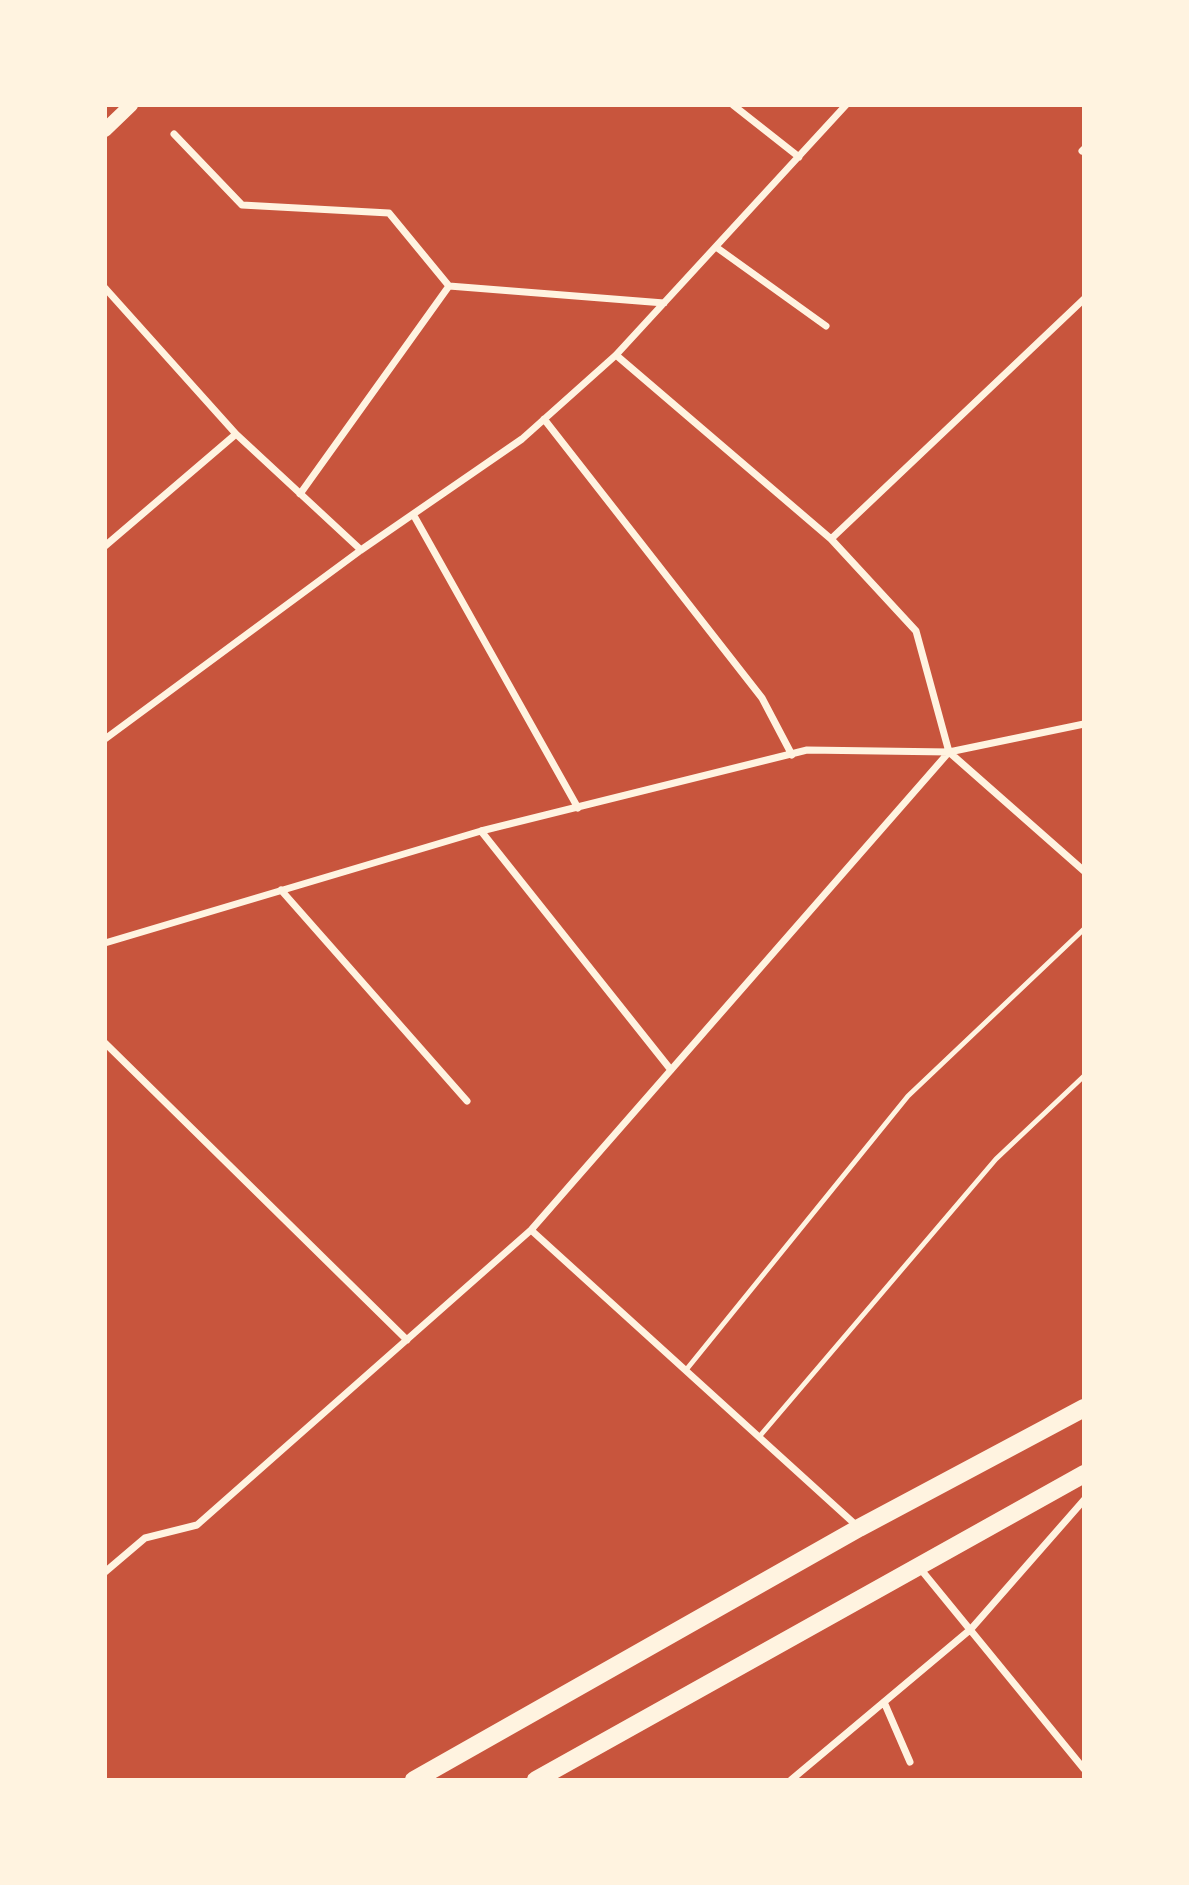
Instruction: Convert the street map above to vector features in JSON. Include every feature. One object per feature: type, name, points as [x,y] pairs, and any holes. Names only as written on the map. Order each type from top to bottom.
[{"type":"main road","points":[[105,130],[131,105]]},
{"type":"main road","points":[[414,1780],[859,1528],[1081,1407]]},
{"type":"main road","points":[[536,1780],[1084,1474]]},
{"type":"street","points":[[733,105],[799,157]]},
{"type":"street","points":[[105,739],[361,550],[522,439],[616,355],[846,105]]},
{"type":"street","points":[[174,134],[242,205],[389,213],[449,286],[664,303]]},
{"type":"street","points":[[716,247],[826,326]]},
{"type":"street","points":[[300,494],[449,286]]},
{"type":"street","points":[[105,288],[236,434],[361,550]]},
{"type":"street","points":[[831,539],[1084,299]]},
{"type":"street","points":[[616,355],[831,539],[916,631],[949,752],[1084,871]]},
{"type":"street","points":[[544,419],[762,698],[792,755]]},
{"type":"street","points":[[105,546],[236,434]]},
{"type":"street","points":[[413,514],[578,808]]},
{"type":"street","points":[[105,943],[481,831],[807,750],[949,752],[1084,724]]},
{"type":"street","points":[[105,1572],[145,1538],[197,1525],[531,1230],[949,752]]},
{"type":"street","points":[[481,831],[671,1070]]},
{"type":"street","points":[[281,890],[467,1101]]},
{"type":"street","points":[[105,1042],[407,1340]]},
{"type":"street","points":[[531,1230],[859,1528]]},
{"type":"street","points":[[792,1780],[971,1629],[1084,1500]]},
{"type":"street","points":[[918,1565],[1084,1769]]},
{"type":"street","points":[[884,1702],[910,1762]]},
{"type":"lane","points":[[686,1370],[908,1096],[1084,929]]},
{"type":"lane","points":[[759,1437],[996,1159],[1084,1076]]}]
